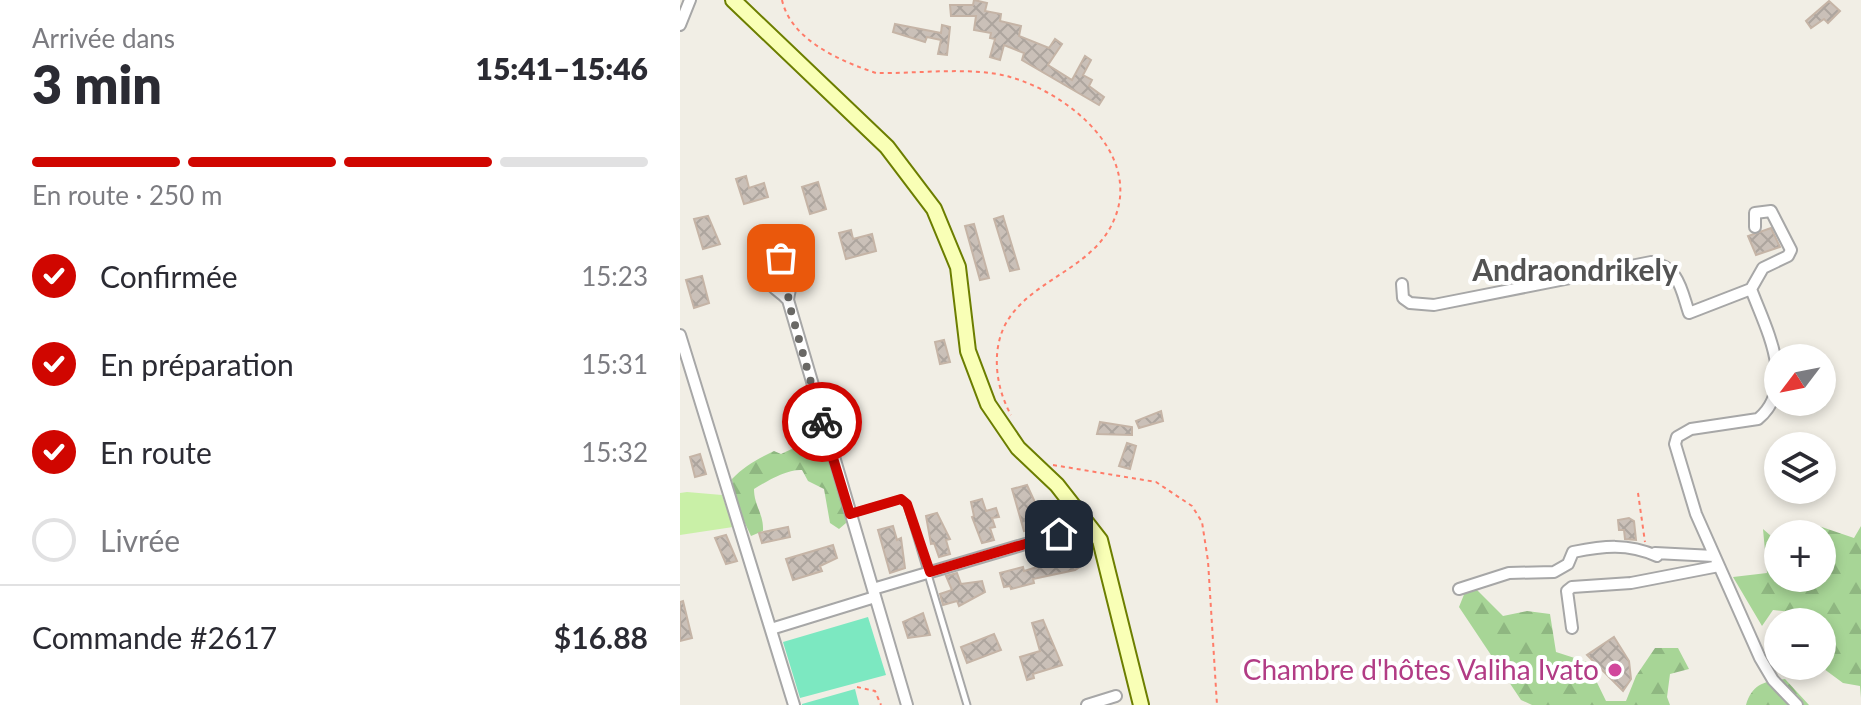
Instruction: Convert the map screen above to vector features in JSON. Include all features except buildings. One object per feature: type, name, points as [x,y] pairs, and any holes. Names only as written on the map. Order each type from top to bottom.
[{"type":"main road","points":[[733,0],[887,147],[934,209],[958,267],[968,351],[988,404],[1018,448],[1057,485],[1100,540],[1141,705]]},
{"type":"street","points":[[680,25],[690,0]]},
{"type":"street","points":[[1402,284],[1403,298],[1410,303],[1434,305],[1651,262],[1664,264],[1675,273],[1689,313],[1751,289],[1763,268],[1788,256],[1791,250],[1771,211],[1755,213],[1755,227]]},
{"type":"street","points":[[1751,289],[1775,355],[1777,382],[1772,403],[1758,419],[1691,429],[1677,437],[1675,444],[1688,493],[1766,669],[1797,705]]},
{"type":"street","points":[[788,300],[907,705]]},
{"type":"street","points":[[680,335],[794,705]]},
{"type":"street","points":[[771,629],[930,572],[1059,534]]},
{"type":"street","points":[[1459,589],[1509,573],[1554,572],[1568,564],[1573,552],[1610,545],[1717,561]]},
{"type":"street","points":[[1572,628],[1567,591],[1572,587],[1631,583],[1717,561]]},
{"type":"street","points":[[1087,705],[1116,696]]},
{"type":"lane","points":[[850,514],[901,499],[907,504],[930,572],[967,705]]},
{"type":"path","points":[[782,0],[789,20],[810,42],[862,69],[876,73],[1008,76],[1052,98],[1092,124],[1104,138],[1121,188],[1108,231],[1100,242],[1015,310],[1004,328],[997,360],[999,382],[1012,416]]},
{"type":"path","points":[[1044,462],[1104,476],[1156,482],[1192,506],[1202,522],[1208,561],[1217,705]]},
{"type":"path","points":[[1638,493],[1644,541],[1655,554]]},
{"type":"path","points":[[857,687],[875,691],[881,705]]},
{"type":"green space","points":[[807,442],[825,454],[832,464],[846,523],[839,529],[830,523],[824,489],[808,481],[802,470],[796,470],[754,489],[763,531],[751,536],[734,500],[732,479],[747,466],[774,451],[781,454]]},
{"type":"green space","points":[[680,493],[722,495],[733,527],[680,535]]},
{"type":"green space","points":[[1861,526],[1861,698],[1860,686],[1843,683],[1836,678],[1836,608],[1764,608],[1762,626],[1733,577],[1764,573],[1764,592],[1836,592],[1836,532],[1854,538]]},
{"type":"green space","points":[[1469,582],[1503,616],[1527,611],[1550,614],[1556,652],[1587,662],[1606,701],[1626,701],[1636,676],[1655,648],[1678,648],[1689,669],[1670,674],[1667,697],[1670,705],[1532,705],[1521,700],[1459,607]]},
{"type":"green space","points":[[868,617],[886,675],[800,698],[783,642]]},
{"type":"green space","points":[[1786,680],[1809,705],[1746,705],[1756,688],[1771,681]]},
{"type":"green space","points":[[855,689],[859,705],[802,705],[802,704]]},
{"type":"way so far","points":[[781,258],[792,270],[793,287],[788,300],[822,422]]},
{"type":"place","name":"Chambre d'hôtes Valiha Ivato","points":[[1615,670]]},
{"type":"district","name":"Andraondrikely","points":[[1575,271]]},
{"type":"route","points":[[822,422],[850,514],[901,499],[907,504],[930,572],[1059,534]]}]
